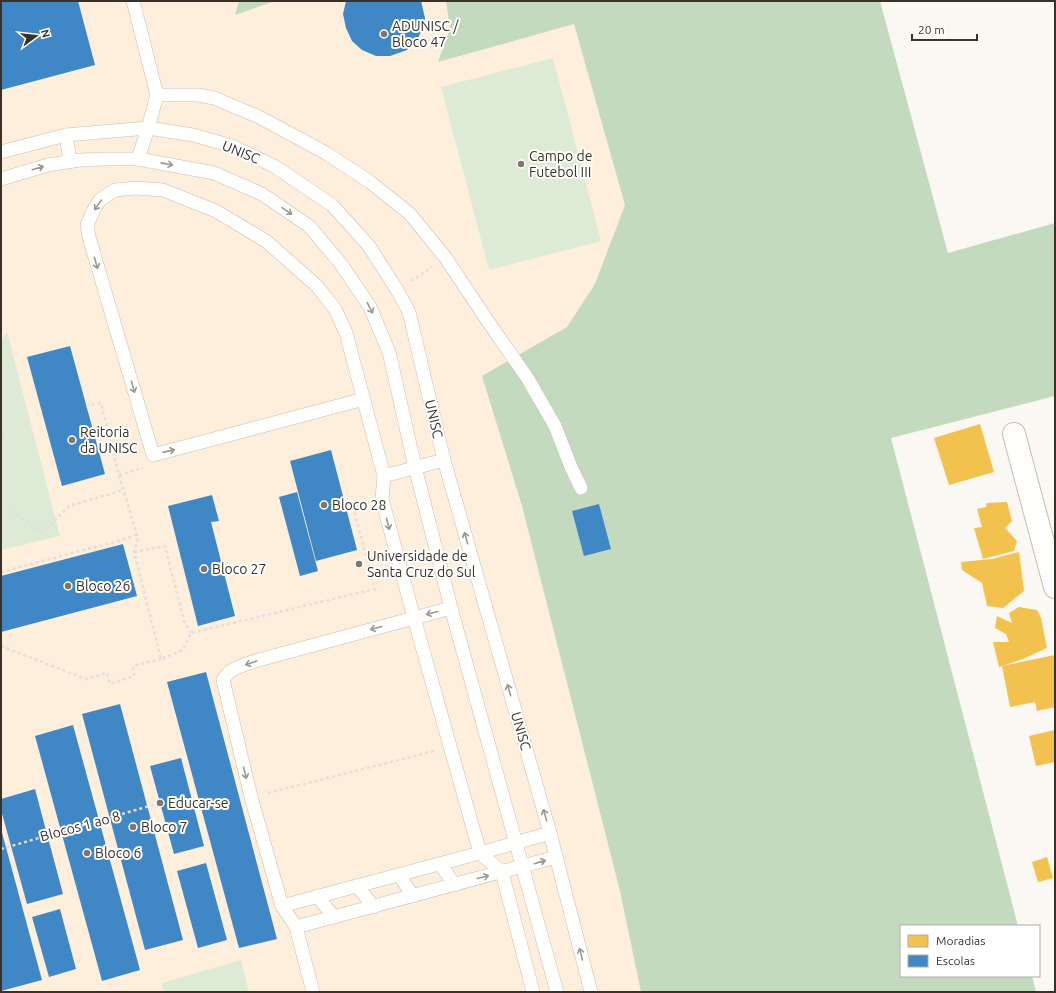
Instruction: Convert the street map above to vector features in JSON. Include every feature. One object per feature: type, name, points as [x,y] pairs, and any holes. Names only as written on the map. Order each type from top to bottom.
[{"type":"street","points":[[1014,434],[1055,587]]},
{"type":"lane","points":[[133,1],[157,95],[138,159]]},
{"type":"lane","points":[[157,95],[214,98],[259,117],[326,153],[370,182],[410,214],[445,257],[528,379],[555,426],[581,488]]},
{"type":"lane","name":"UNISC","points":[[1,152],[66,135],[148,128],[192,135],[232,146],[274,166],[332,205],[369,246],[409,312],[444,460],[550,833],[591,992]]},
{"type":"lane","points":[[66,135],[70,162]]},
{"type":"lane","name":"UNISC","points":[[1,179],[48,165],[80,160],[138,159],[214,173],[262,194],[309,226],[341,264],[370,307],[389,352],[415,467],[451,608],[557,992]]},
{"type":"lane","points":[[364,399],[153,455],[89,237],[87,225],[100,200],[115,190],[135,188],[163,190],[216,211],[266,241],[317,286],[335,309],[346,333],[364,399],[384,476],[382,499],[449,746],[480,853],[502,872],[533,992]]},
{"type":"lane","points":[[384,476],[444,460]]},
{"type":"lane","points":[[313,992],[296,927],[282,906],[251,797],[223,680],[226,674],[231,670],[255,661],[451,608]]},
{"type":"lane","points":[[282,906],[550,833]]},
{"type":"lane","points":[[296,927],[556,857]]},
{"type":"lane","points":[[440,864],[455,885]]},
{"type":"lane","points":[[399,875],[413,896]]},
{"type":"lane","points":[[357,886],[374,907]]},
{"type":"lane","points":[[317,896],[334,917]]},
{"type":"path","points":[[397,290],[445,257]]},
{"type":"path","points":[[86,406],[101,403],[123,490],[138,539],[134,552],[161,659]]},
{"type":"path","points":[[1,433],[5,435],[1,441]]},
{"type":"path","points":[[1,505],[43,532],[68,506],[123,490]]},
{"type":"path","points":[[1,646],[86,679],[107,673],[110,684],[134,676],[133,666],[161,659],[183,650],[191,634],[375,589],[354,507],[382,499]]},
{"type":"path","points":[[1,572],[136,535]]},
{"type":"path","points":[[134,552],[165,546],[184,621],[191,634]]},
{"type":"path","points":[[251,797],[449,746]]},
{"type":"path","name":"Blocos 1 ao 8","points":[[1,849],[160,804]]},
{"type":"shaded area","name":"Universidade de Santa Cruz do Sul","points":[[1,1],[539,1],[574,24],[638,249],[773,992],[1,992]]},
{"type":"green space","points":[[239,1],[275,1],[235,15]]},
{"type":"green space","points":[[446,1],[880,1],[948,253],[1055,223],[1055,396],[891,438],[1018,925],[900,925],[900,977],[1032,977],[1036,992],[641,992],[620,891],[522,506],[482,376],[567,327],[595,284],[625,205],[574,24],[438,62],[450,29]]},
{"type":"green space","name":"Campo de Futebol III","points":[[553,58],[601,241],[489,270],[441,87]]},
{"type":"green space","points":[[7,332],[60,536],[1,550],[1,341]]},
{"type":"green space","points":[[241,960],[249,992],[164,992],[162,983]]},
{"type":"building: Moradias","points":[[980,424],[994,472],[949,485],[934,438]]},
{"type":"building: Moradias","points":[[1007,502],[1012,521],[1005,528],[1017,541],[1014,551],[983,559],[974,528],[982,527],[977,509],[986,507],[987,503]]},
{"type":"building: Moradias","points":[[1019,552],[1024,591],[1003,608],[987,606],[982,583],[962,570],[961,562],[992,559]]},
{"type":"building: Moradias","points":[[1019,607],[1037,610],[1041,618],[1047,648],[1023,659],[999,667],[993,642],[1009,642],[1006,634],[995,628],[997,616],[1012,623],[1009,613]]},
{"type":"building: Moradias","points":[[1055,655],[1055,707],[1037,711],[1035,702],[1010,707],[1002,666]]},
{"type":"building: Moradias","points":[[1055,730],[1055,762],[1036,766],[1029,736]]},
{"type":"building: Moradias","points":[[1047,857],[1053,878],[1038,882],[1032,862]]},
{"type":"building: Escolas","points":[[1,1],[78,1],[95,65],[1,90]]},
{"type":"building: Escolas","name":"ADUNISC / Bloco 47","points":[[346,1],[421,1],[425,18],[423,28],[417,40],[407,50],[390,56],[376,56],[362,50],[352,41],[346,28],[343,14]]},
{"type":"building: Escolas","name":"Reitoria da UNISC","points":[[70,346],[105,474],[62,486],[27,357]]},
{"type":"building: Escolas","name":"Bloco 28","points":[[331,450],[357,550],[316,561],[290,461]]},
{"type":"building: Escolas","points":[[297,492],[318,571],[300,576],[279,497]]},
{"type":"building: Escolas","name":"Bloco 27","points":[[212,495],[219,521],[211,522],[235,616],[198,626],[168,506]]},
{"type":"building: Escolas","points":[[599,504],[611,549],[584,556],[572,511]]},
{"type":"building: Escolas","name":"Bloco 26","points":[[123,544],[137,596],[1,632],[1,576]]},
{"type":"building: Escolas","points":[[206,672],[277,939],[239,948],[167,682]]},
{"type":"building: Escolas","name":"Bloco 7","points":[[120,704],[183,940],[145,950],[82,714]]},
{"type":"building: Escolas","name":"Bloco 6","points":[[73,725],[140,970],[102,981],[35,736]]},
{"type":"building: Escolas","points":[[181,758],[204,846],[174,854],[150,766]]},
{"type":"building: Escolas","points":[[35,789],[63,894],[27,904],[1,810],[1,799]]},
{"type":"building: Escolas","points":[[1,829],[42,980],[1,991]]},
{"type":"building: Escolas","points":[[206,863],[227,940],[198,948],[177,871]]},
{"type":"building: Escolas","points":[[60,909],[76,969],[49,977],[32,917]]},
{"type":"place","name":"ADUNISC / Bloco 47","points":[[384,34]]},
{"type":"place","name":"Campo de Futebol III","points":[[521,164]]},
{"type":"place","name":"Reitoria da UNISC","points":[[72,440]]},
{"type":"place","name":"Bloco 28","points":[[324,505]]},
{"type":"place","name":"Universidade de Santa Cruz do Sul","points":[[359,564]]},
{"type":"place","name":"Bloco 27","points":[[204,569]]},
{"type":"place","name":"Bloco 26","points":[[68,586]]},
{"type":"place","name":"Educar-se","points":[[160,803]]},
{"type":"place","name":"Bloco 7","points":[[133,827]]},
{"type":"place","name":"Bloco 6","points":[[87,853]]}]
